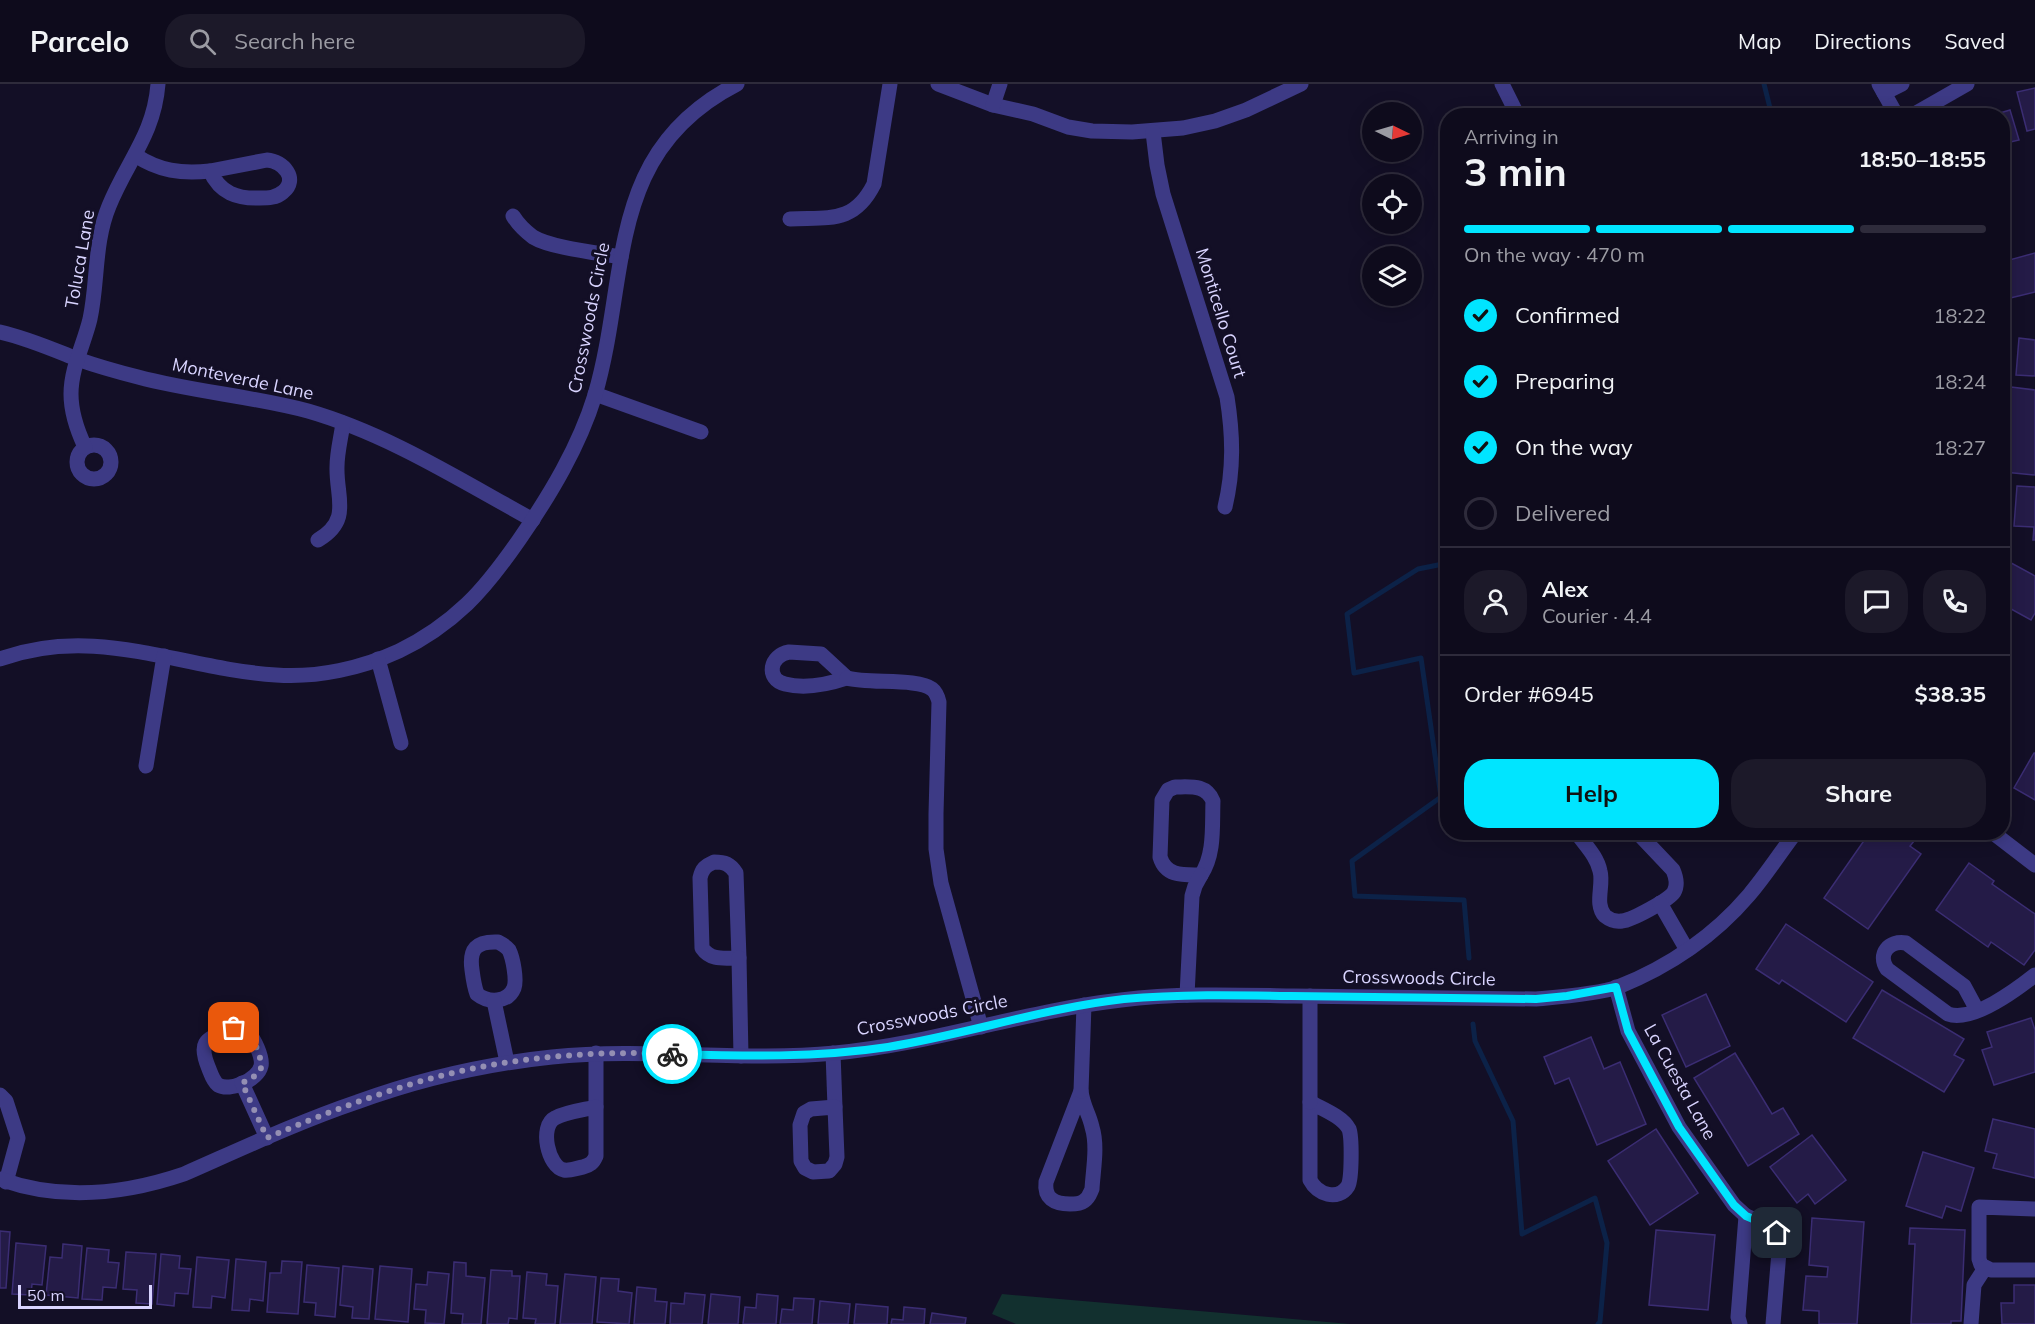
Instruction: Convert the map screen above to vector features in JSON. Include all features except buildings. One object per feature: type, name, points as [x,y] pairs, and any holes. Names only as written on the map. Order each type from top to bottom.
[{"type":"street","name":"Toluca Lane","points":[[85,447],[74,416],[71,393],[77,358],[90,321],[101,235],[108,207],[145,138],[154,116],[158,84]]},
{"type":"street","points":[[790,219],[837,217],[859,207],[868,197],[874,184],[890,84]]},
{"type":"street","points":[[938,84],[993,105],[1033,114],[1068,127],[1092,131],[1153,132],[1215,121],[1246,110],[1301,84]]},
{"type":"street","points":[[993,105],[1000,84]]},
{"type":"street","points":[[1502,84],[1514,108]]},
{"type":"street","points":[[1892,108],[1881,89],[1902,84]]},
{"type":"street","points":[[1925,108],[1967,84]]},
{"type":"street","name":"Crosswoods Circle","points":[[0,659],[53,647],[96,645],[251,673],[279,676],[334,672],[378,659],[424,637],[468,604],[487,584],[533,519],[552,491],[568,461],[595,394],[604,356],[628,218],[638,190],[660,150],[690,117],[726,86]]},
{"type":"street","name":"Monticello Court","points":[[1153,132],[1163,195],[1227,397],[1232,427],[1233,458],[1225,507]]},
{"type":"street","points":[[135,155],[150,165],[174,171],[210,171],[275,160],[287,171],[288,183],[281,194],[272,198],[244,199],[231,195],[221,188],[210,171]]},
{"type":"street","points":[[513,216],[520,226],[533,237],[548,243],[621,257]]},
{"type":"street","name":"Monteverde Lane","points":[[0,332],[21,337],[102,368],[149,380],[256,399],[343,423],[389,442],[533,519]]},
{"type":"street","points":[[595,394],[701,432]]},
{"type":"street","points":[[318,540],[327,535],[336,524],[339,515],[337,467],[343,423]]},
{"type":"street","points":[[146,766],[164,656]]},
{"type":"street","points":[[378,659],[401,743]]},
{"type":"street","points":[[847,678],[920,684],[932,689],[937,695],[939,702],[936,849],[941,883],[981,1027]]},
{"type":"street","points":[[1187,995],[1192,896],[1207,865],[1210,853],[1213,801],[1205,789],[1175,787],[1168,790],[1162,800],[1160,858],[1169,872],[1201,875]]},
{"type":"street","points":[[1582,840],[1598,861],[1602,879],[1599,903],[1605,916],[1612,920],[1628,920],[1660,903],[1674,891],[1676,877],[1673,870],[1645,840]]},
{"type":"street","name":"Crosswoods Circle","points":[[3,1180],[44,1190],[86,1193],[115,1191],[157,1183],[184,1174],[355,1102],[410,1084],[507,1062],[596,1053],[639,1052],[741,1056],[833,1053],[899,1045],[1028,1015],[1123,999],[1187,995],[1536,999],[1616,987],[1668,962],[1730,916],[1751,893],[1790,840]]},
{"type":"street","points":[[2002,840],[2035,865]]},
{"type":"street","points":[[739,958],[713,958],[707,955],[702,948],[700,879],[702,870],[714,862],[725,862],[732,866],[736,873],[739,958],[741,1056]]},
{"type":"street","points":[[1660,903],[1687,950]]},
{"type":"street","points":[[1977,1010],[1964,986],[1906,943],[1891,944],[1884,951],[1883,958],[1887,969],[1955,1017],[1962,1016],[1977,1010],[2004,998],[2035,975]]},
{"type":"street","name":"La Cuesta Lane","points":[[1616,987],[1628,1031],[1679,1127],[1734,1205],[1746,1216],[1772,1227],[1780,1240],[1773,1324]]},
{"type":"street","points":[[1310,996],[1310,1102],[1310,1180],[1319,1192],[1336,1194],[1343,1191],[1350,1181],[1351,1139],[1341,1119],[1310,1102]]},
{"type":"street","points":[[494,1001],[507,1062]]},
{"type":"street","points":[[1081,1091],[1046,1182],[1047,1196],[1061,1204],[1084,1202],[1092,1189],[1094,1141],[1092,1127],[1083,1106],[1081,1091],[1084,1005]]},
{"type":"street","points":[[596,1053],[596,1107],[596,1156],[594,1162],[589,1165],[571,1170],[559,1168],[553,1162],[545,1135],[548,1124],[555,1118],[596,1107]]},
{"type":"street","points":[[833,1053],[835,1107]]},
{"type":"street","points":[[242,1083],[267,1138]]},
{"type":"street","points":[[0,1095],[6,1101],[18,1138],[3,1180]]},
{"type":"street","points":[[2035,1209],[1978,1207],[1978,1258],[1981,1265],[1985,1268],[2035,1270]]},
{"type":"street","points":[[1740,1324],[1738,1317],[1746,1216]]},
{"type":"street","points":[[1971,1324],[1974,1286],[1985,1268]]},
{"type":"green space","points":[[1002,1294],[1350,1324],[1016,1324],[992,1314]]},
{"type":"waterway","points":[[1764,84],[1770,108]]},
{"type":"waterway","points":[[1440,565],[1418,569],[1347,614],[1354,673],[1421,658],[1440,790]]},
{"type":"waterway","points":[[1440,798],[1352,861],[1355,896],[1464,900],[1469,958]]},
{"type":"waterway","points":[[1473,1024],[1475,1041],[1513,1121],[1522,1234],[1595,1198],[1607,1243],[1598,1324]]},
{"type":"way so far","points":[[234,1028],[241,1028],[248,1032],[261,1062],[261,1069],[256,1075],[242,1083],[267,1138],[355,1102],[410,1084],[462,1071],[507,1062],[596,1053],[672,1054]]},
{"type":"route","points":[[672,1054],[784,1056],[888,1047],[932,1039],[1028,1015],[1123,999],[1187,995],[1536,999],[1616,987],[1628,1031],[1679,1127],[1734,1205],[1746,1216],[1772,1227],[1777,1233]]}]
